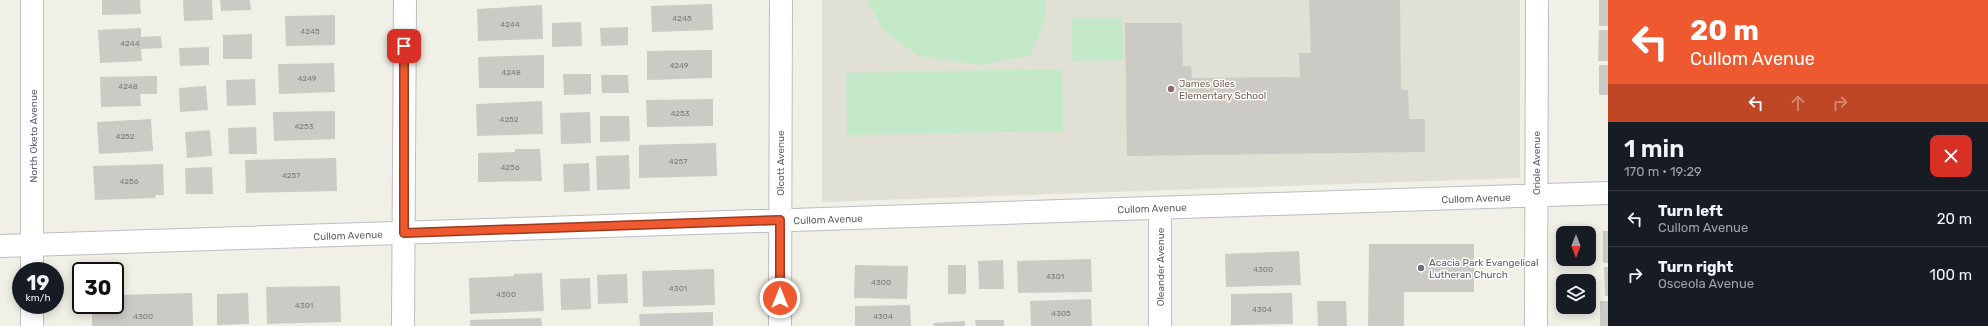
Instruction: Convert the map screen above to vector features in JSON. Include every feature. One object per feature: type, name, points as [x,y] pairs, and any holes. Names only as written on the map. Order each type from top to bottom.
[{"type":"street","name":"North Oketo Avenue","points":[[32,0],[32,262]]},
{"type":"street","points":[[403,326],[405,0]]},
{"type":"street","name":"Olcott Avenue","points":[[780,326],[781,0]]},
{"type":"street","name":"Oriole Avenue","points":[[1536,326],[1537,0]]},
{"type":"street","name":"Cullom Avenue","points":[[0,246],[1608,193]]},
{"type":"street","name":"Oleander Avenue","points":[[1160,208],[1160,326]]},
{"type":"street","points":[[32,314],[32,326]]},
{"type":"shaded area","name":"James Giles Elementary School","points":[[822,0],[1520,0],[1520,178],[822,202]]},
{"type":"green space","points":[[867,0],[1045,0],[1045,19],[1031,55],[980,65],[919,56],[884,31]]},
{"type":"green space","points":[[1122,17],[1123,60],[1072,61],[1072,18]]},
{"type":"green space","points":[[1062,69],[1063,131],[847,135],[846,73]]},
{"type":"building","points":[[102,0],[140,0],[141,14],[102,15]]},
{"type":"building","points":[[183,0],[212,0],[213,20],[184,21]]},
{"type":"building","points":[[220,0],[250,0],[251,10],[221,11]]},
{"type":"building","points":[[1309,0],[1400,0],[1401,90],[1408,90],[1409,119],[1425,119],[1425,152],[1127,156],[1125,23],[1182,23],[1183,66],[1191,66],[1192,78],[1300,77],[1299,53],[1311,53]]},
{"type":"building","points":[[1599,0],[1608,0],[1608,26],[1599,26]]},
{"type":"building","points":[[712,4],[713,30],[652,32],[651,6]]},
{"type":"building","points":[[542,5],[543,39],[478,41],[477,9]]},
{"type":"building","points":[[335,15],[335,45],[286,46],[285,16]]},
{"type":"building","points":[[581,22],[582,46],[552,47],[552,23]]},
{"type":"building","points":[[628,27],[628,45],[601,46],[600,28]]},
{"type":"building","points":[[141,28],[141,37],[161,36],[162,48],[141,49],[142,61],[100,63],[98,30]]},
{"type":"building","points":[[1599,30],[1608,30],[1608,61],[1598,61]]},
{"type":"building","points":[[252,34],[252,59],[223,59],[223,35]]},
{"type":"building","points":[[209,47],[209,65],[180,66],[179,48]]},
{"type":"building","points":[[712,50],[712,78],[647,80],[647,51]]},
{"type":"building","points":[[544,55],[544,88],[479,88],[478,57]]},
{"type":"building","points":[[334,63],[335,92],[279,94],[278,64]]},
{"type":"building","points":[[1599,65],[1608,65],[1608,95],[1599,95]]},
{"type":"building","points":[[563,74],[591,74],[591,94],[564,95]]},
{"type":"building","points":[[601,75],[628,75],[629,93],[602,93]]},
{"type":"building","points":[[157,76],[157,94],[140,94],[141,106],[101,107],[100,77]]},
{"type":"building","points":[[255,79],[256,105],[227,106],[226,80]]},
{"type":"building","points":[[206,86],[208,110],[180,112],[179,88]]},
{"type":"building","points":[[713,99],[713,126],[647,127],[646,100]]},
{"type":"building","points":[[542,101],[543,134],[477,136],[476,104]]},
{"type":"building","points":[[335,111],[335,139],[274,141],[273,112]]},
{"type":"building","points":[[590,112],[591,143],[561,144],[560,113]]},
{"type":"building","points":[[600,116],[629,116],[630,141],[600,142]]},
{"type":"building","points":[[151,119],[153,151],[99,154],[97,122]]},
{"type":"building","points":[[256,127],[257,154],[229,154],[228,128]]},
{"type":"building","points":[[210,130],[212,156],[187,158],[185,132]]},
{"type":"building","points":[[716,143],[717,176],[639,178],[639,145]]},
{"type":"building","points":[[515,149],[540,149],[542,181],[478,182],[478,153],[515,152]]},
{"type":"building","points":[[629,155],[630,189],[597,190],[596,156]]},
{"type":"building","points":[[336,158],[337,191],[246,193],[245,160]]},
{"type":"building","points":[[589,163],[590,191],[564,192],[563,164]]},
{"type":"building","points":[[163,164],[164,195],[156,195],[155,198],[95,200],[93,166]]},
{"type":"building","points":[[212,167],[213,194],[186,194],[185,168]]},
{"type":"building","points":[[1603,231],[1608,231],[1608,263],[1603,263]]},
{"type":"building","name":"Acacia Park Evangelical Lutheran Church","points":[[1369,244],[1474,244],[1474,292],[1404,292],[1404,326],[1368,326]]},
{"type":"building","points":[[1299,251],[1301,285],[1226,287],[1225,254]]},
{"type":"building","points":[[1091,259],[1092,292],[1018,293],[1017,261]]},
{"type":"building","points":[[1003,260],[1004,289],[979,289],[978,261]]},
{"type":"building","points":[[855,265],[908,266],[907,299],[854,298]]},
{"type":"building","points":[[948,265],[966,265],[966,294],[948,294]]},
{"type":"building","points":[[1604,267],[1608,267],[1608,296],[1605,296]]},
{"type":"building","points":[[714,269],[715,305],[643,307],[642,271]]},
{"type":"building","points":[[542,273],[544,311],[470,314],[469,278]]},
{"type":"building","points":[[627,274],[628,303],[598,304],[597,275]]},
{"type":"building","points":[[590,278],[591,309],[561,310],[560,279]]},
{"type":"building","points":[[340,286],[341,322],[267,324],[266,287]]},
{"type":"building","points":[[192,293],[193,326],[92,326],[92,314],[124,314],[124,295]]},
{"type":"building","points":[[248,293],[249,324],[217,325],[217,294]]},
{"type":"building","points":[[1292,293],[1293,324],[1231,325],[1231,294]]},
{"type":"building","points":[[1091,299],[1092,326],[1031,326],[1030,301]]},
{"type":"building","points":[[1317,301],[1346,301],[1347,326],[1318,326]]},
{"type":"building","points":[[1600,301],[1608,301],[1608,326],[1600,326]]},
{"type":"building","points":[[910,305],[911,326],[855,326],[855,306]]},
{"type":"building","points":[[713,312],[713,326],[640,326],[639,314]]},
{"type":"building","points":[[541,318],[542,326],[470,326],[470,320]]},
{"type":"building","points":[[975,320],[1004,320],[1004,326],[976,326]]},
{"type":"building","points":[[965,321],[965,326],[934,326],[933,323]]},
{"type":"place","name":"James Giles Elementary School","points":[[1171,89]]},
{"type":"place","name":"Acacia Park Evangelical Lutheran Church","points":[[1421,268]]},
{"type":"route","points":[[404,46],[404,233],[780,220],[780,298]]}]
